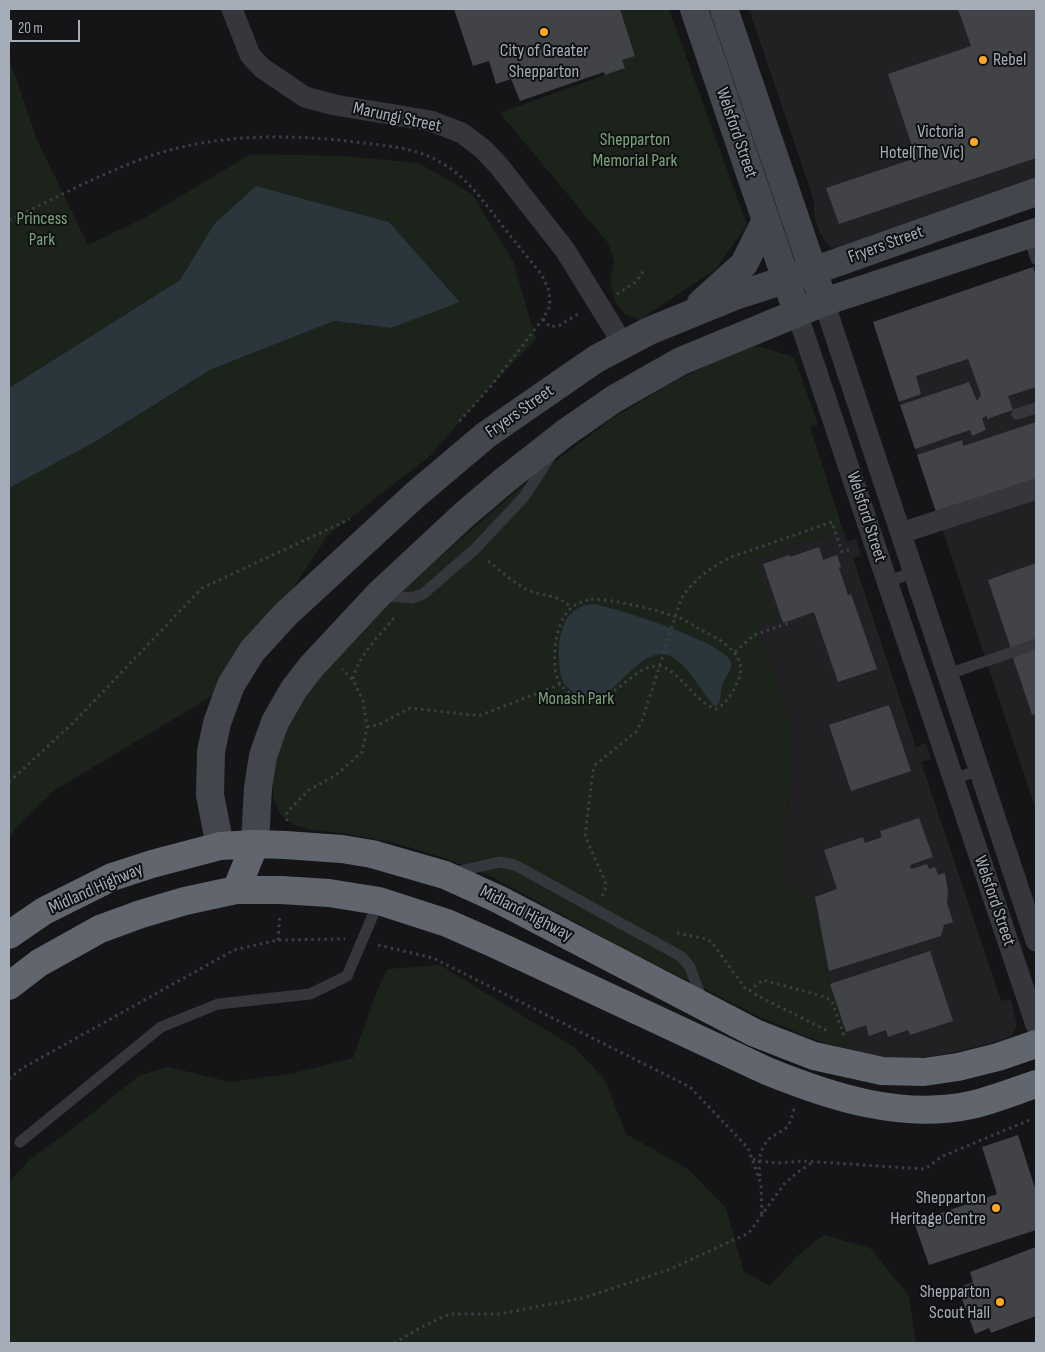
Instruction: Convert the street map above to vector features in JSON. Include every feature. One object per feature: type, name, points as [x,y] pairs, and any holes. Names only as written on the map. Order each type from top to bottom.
[{"type":"highway","name":"Midland Highway","points":[[9,935],[44,911],[112,877],[220,846],[255,844],[298,845],[342,849],[372,854],[445,875],[505,903],[755,1033],[791,1048],[835,1062],[882,1071],[924,1072],[958,1067],[998,1057],[1036,1044]]},
{"type":"highway","points":[[236,890],[255,844]]},
{"type":"highway","points":[[220,846],[236,890]]},
{"type":"highway","points":[[9,986],[39,963],[100,929],[185,901],[236,890],[329,893],[379,901],[447,923],[767,1071],[811,1088],[848,1098],[888,1107],[930,1110],[971,1105],[1036,1084]]},
{"type":"street","name":"Marungi Street","points":[[232,9],[250,55],[262,68],[305,96],[336,105],[431,121],[462,133],[483,149],[500,166],[565,250],[615,331],[621,346]]},
{"type":"street","name":"Welsford Street","points":[[694,9],[954,779],[1009,903],[1036,941]]},
{"type":"street","name":"Welsford Street","points":[[724,9],[980,770],[1036,1025]]},
{"type":"street","name":"Fryers Street","points":[[220,846],[210,795],[211,752],[217,723],[231,685],[252,651],[293,608],[408,502],[486,434],[596,359],[649,331],[691,313],[1036,192]]},
{"type":"street","points":[[691,313],[744,264],[766,220]]},
{"type":"street","name":"Fryers Street","points":[[255,844],[258,788],[263,756],[275,722],[294,689],[311,667],[379,594],[465,514],[565,433],[639,384],[740,335],[824,302],[1034,242]]},
{"type":"street","points":[[621,346],[639,384]]},
{"type":"street","points":[[851,472],[878,463]]},
{"type":"street","points":[[901,533],[1036,489]]},
{"type":"lane","points":[[1017,414],[1036,408]]},
{"type":"lane","points":[[379,594],[397,598],[410,598],[423,594],[474,550],[524,497],[565,433]]},
{"type":"lane","points":[[887,582],[914,572]]},
{"type":"lane","points":[[948,674],[1036,644]]},
{"type":"lane","points":[[954,779],[980,770]]},
{"type":"lane","points":[[445,875],[500,862],[515,865],[682,958],[690,967],[704,1008]]},
{"type":"lane","points":[[20,1142],[161,1027],[218,1004],[310,994],[347,976],[379,901]]},
{"type":"path","points":[[9,220],[107,173],[140,160],[173,150],[231,138],[263,136],[320,138],[403,148],[427,154],[446,165],[467,181],[542,275],[549,291],[550,306],[543,319],[456,426]]},
{"type":"path","points":[[9,782],[74,722],[202,588],[353,517]]},
{"type":"path","points":[[594,909],[606,888],[601,869],[586,836],[593,770],[596,764],[636,732],[642,721],[681,599],[688,587],[718,564],[752,549],[832,522],[842,552],[874,542]]},
{"type":"path","points":[[474,550],[523,587],[535,593],[562,599],[571,608]]},
{"type":"path","points":[[287,812],[309,790],[337,774],[362,752],[367,727],[363,701],[353,680],[355,669],[410,598]]},
{"type":"path","points":[[591,599],[606,600],[676,616],[714,636],[735,652],[742,671],[738,681],[728,700],[716,709],[702,702],[669,670],[660,666],[650,667],[624,682],[612,693],[599,700],[579,699],[560,684],[555,668],[556,642],[561,620],[571,608],[591,599]]},
{"type":"path","points":[[735,652],[754,635],[792,622]]},
{"type":"path","points":[[367,727],[378,725],[410,708],[480,715],[560,684]]},
{"type":"path","points":[[670,929],[678,933],[707,939],[713,944],[749,991],[835,1035],[852,1037]]},
{"type":"path","points":[[9,1079],[21,1069],[234,950],[278,940],[352,939],[433,958],[690,1087],[748,1148],[761,1184]]},
{"type":"path","points":[[749,991],[763,980],[826,997],[833,1004],[844,1036]]},
{"type":"path","points":[[762,1217],[758,1161],[762,1150],[770,1138],[786,1128],[790,1123],[795,1105]]},
{"type":"path","points":[[752,1158],[758,1161],[778,1163],[813,1162],[925,1169],[943,1156],[1030,1120]]},
{"type":"path","points":[[394,1343],[449,1314],[499,1314],[584,1298],[659,1273],[749,1233],[784,1184],[813,1162]]},
{"type":"shaded area","points":[[749,9],[1036,9],[1036,179],[835,249],[827,244],[821,235],[814,216],[814,201]]},
{"type":"shaded area","points":[[256,186],[389,222],[460,302],[391,328],[334,321],[210,370],[93,443],[9,488],[9,388],[180,280],[214,224]]},
{"type":"shaded area","points":[[1036,266],[1036,810],[873,322]]},
{"type":"shaded area","points":[[843,530],[847,542],[856,539],[861,556],[853,558],[916,747],[926,743],[931,759],[921,762],[1001,1001],[1011,999],[1017,1026],[1011,1036],[999,1041],[952,1053],[918,1058],[884,1057],[851,1051],[827,972],[813,901],[783,881],[783,855],[788,815],[792,726],[757,625],[775,620],[754,558]]},
{"type":"shaded area","points":[[593,604],[668,627],[710,645],[724,654],[731,662],[731,665],[722,686],[718,705],[714,706],[680,662],[667,655],[655,655],[643,661],[611,689],[600,696],[589,698],[576,694],[567,687],[562,679],[559,658],[562,630],[570,615],[583,606]]},
{"type":"green space","name":"Shepparton Memorial Park","points":[[620,9],[669,9],[747,225],[715,270],[639,320],[625,314],[615,301],[610,281],[614,262],[608,243],[500,113],[624,68],[622,60],[635,55]]},
{"type":"green space","name":"Princess Park","points":[[9,58],[37,140],[88,245],[146,217],[251,154],[343,156],[419,163],[472,194],[513,261],[536,339],[492,385],[428,458],[328,535],[284,602],[222,690],[55,790],[9,837],[9,488],[93,443],[210,370],[334,321],[391,328],[460,301],[389,222],[256,186],[214,224],[180,280],[9,388]]},
{"type":"green space","name":"Monash Park","points":[[755,345],[794,357],[818,424],[810,427],[843,530],[754,558],[776,620],[758,626],[792,726],[788,815],[783,855],[783,881],[813,901],[827,972],[851,1051],[810,1038],[760,1017],[623,948],[492,877],[447,859],[396,843],[348,834],[312,830],[294,825],[280,814],[273,797],[272,774],[278,743],[294,711],[338,651],[419,575],[520,488],[611,419],[677,380],[734,352]]},
{"type":"green space","points":[[440,965],[574,1047],[605,1080],[626,1134],[688,1169],[726,1208],[744,1272],[770,1286],[797,1256],[824,1235],[870,1248],[909,1296],[916,1343],[9,1343],[9,1182],[30,1159],[76,1126],[140,1075],[169,1067],[230,1082],[294,1073],[353,1058],[375,996],[387,969]]},
{"type":"building","name":"City of Greater Shepparton","points":[[454,9],[620,9],[635,56],[622,60],[625,68],[605,75],[604,72],[520,101],[511,79],[496,84],[489,61],[473,66]]},
{"type":"building","points":[[958,9],[1036,9],[1036,158],[839,224],[826,188],[916,158],[888,74],[971,46]]},
{"type":"building","points":[[1033,267],[1036,277],[1036,387],[1008,396],[1013,410],[987,419],[987,416],[982,418],[986,430],[972,436],[970,430],[915,449],[900,405],[969,382],[977,401],[981,395],[968,359],[916,376],[921,394],[899,402],[873,322]]},
{"type":"building","points":[[1036,422],[1036,498],[942,530],[917,455],[962,440],[963,446]]},
{"type":"building","points":[[819,547],[823,560],[837,555],[841,567],[839,568],[848,595],[851,594],[877,669],[838,682],[814,612],[783,623],[763,564]]},
{"type":"building","points":[[1036,563],[1036,641],[1011,649],[988,580]]},
{"type":"building","points":[[1036,648],[1036,714],[1032,715],[1013,658]]},
{"type":"building","points":[[889,705],[911,771],[851,791],[829,725]]},
{"type":"building","points":[[919,818],[933,857],[910,865],[911,869],[927,864],[929,869],[935,867],[938,875],[945,873],[948,892],[947,903],[953,922],[944,925],[941,936],[829,971],[815,897],[837,889],[824,850],[863,837],[865,843],[882,837],[880,831]]},
{"type":"building","points":[[930,951],[953,1021],[910,1035],[908,1030],[888,1037],[886,1030],[869,1036],[866,1025],[846,1032],[830,984]]},
{"type":"building","name":"Shepparton Heritage Centre","points":[[1018,1135],[1036,1191],[1036,1230],[929,1265],[914,1222],[997,1194],[982,1147]]},
{"type":"building","name":"Shepparton Scout Hall","points":[[1036,1247],[1036,1316],[991,1333],[989,1328],[975,1334],[958,1288],[973,1282],[970,1272]]},
{"type":"place","name":"City of Greater Shepparton","points":[[544,32]]},
{"type":"place","name":"Rebel","points":[[983,60]]},
{"type":"place","name":"Victoria Hotel(The Vic)","points":[[974,142]]},
{"type":"place","name":"Shepparton Heritage Centre","points":[[996,1208]]},
{"type":"place","name":"Shepparton Scout Hall","points":[[1000,1302]]}]
